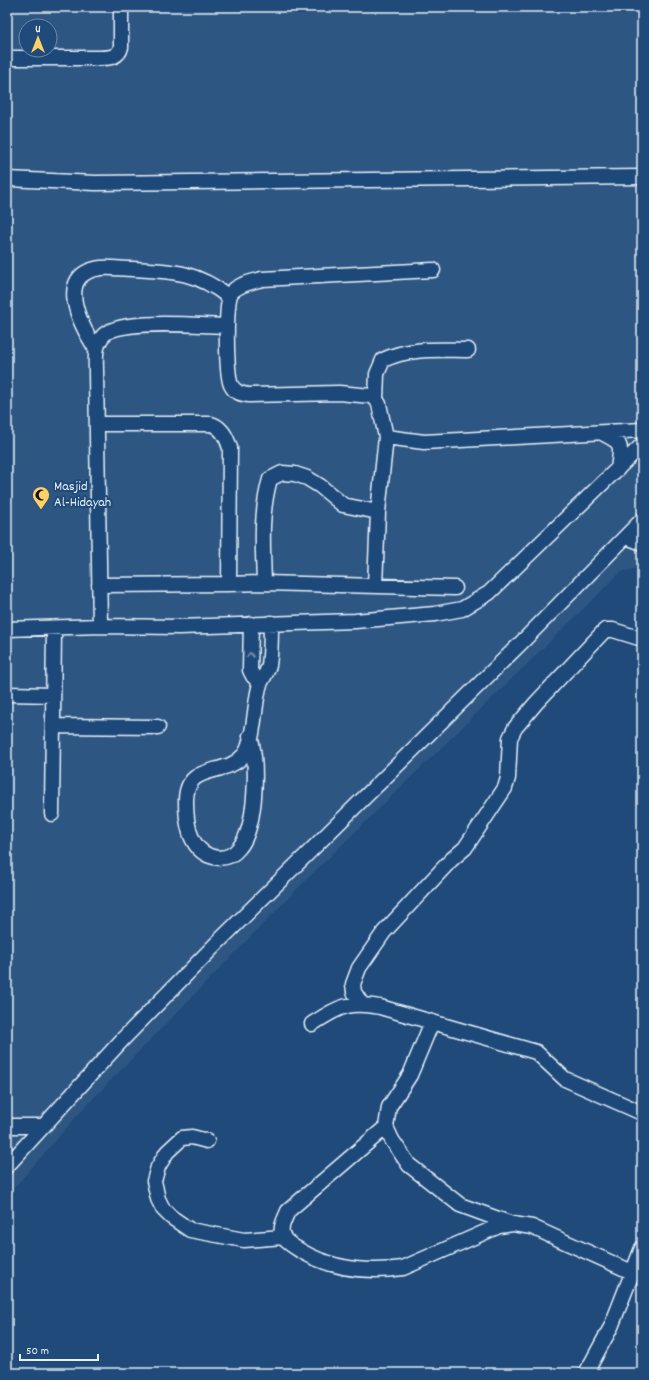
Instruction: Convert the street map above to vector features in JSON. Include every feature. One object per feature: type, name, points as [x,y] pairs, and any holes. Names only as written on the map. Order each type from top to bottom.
[{"type":"street","points":[[7,58],[100,58],[115,56],[120,52],[121,47],[121,7]]},
{"type":"street","points":[[7,179],[94,183],[642,177]]},
{"type":"street","points":[[100,626],[96,349],[76,311],[74,298],[77,281],[81,276],[101,268],[171,271],[191,275],[208,283],[229,298]]},
{"type":"street","points":[[376,399],[371,396],[339,393],[249,395],[235,390],[230,382],[227,326],[229,298],[237,288],[262,278],[433,270]]},
{"type":"street","points":[[96,349],[105,333],[127,325],[227,326]]},
{"type":"street","points":[[375,586],[378,512],[386,437],[382,415],[376,399],[377,374],[383,360],[396,354],[418,350],[468,350]]},
{"type":"street","points":[[98,424],[199,423],[215,425],[221,430],[228,441],[230,448],[229,584]]},
{"type":"street","points":[[386,437],[424,442],[642,430]]},
{"type":"street","points":[[601,433],[618,441],[620,445],[618,468]]},
{"type":"street","points":[[7,629],[100,626],[179,627],[362,620],[435,614],[462,609],[488,593],[642,445]]},
{"type":"street","points":[[264,583],[262,520],[265,496],[270,479],[282,474],[295,474],[307,478],[320,486],[343,505],[378,512]]},
{"type":"street","points":[[7,1166],[123,1039],[218,942],[627,537],[642,520]]},
{"type":"street","points":[[627,537],[642,543]]},
{"type":"street","points":[[99,585],[264,583],[455,588]]},
{"type":"street","points":[[7,621],[25,624],[33,628]]},
{"type":"street","points":[[250,736],[256,764],[250,825],[244,840],[234,853],[223,858],[213,858],[200,849],[194,842],[189,831],[186,805],[187,787],[196,776],[226,767],[241,759],[247,751],[260,683],[268,667],[271,623]]},
{"type":"street","points":[[251,624],[250,670],[253,676],[260,683]]},
{"type":"street","points":[[52,814],[54,628]]},
{"type":"street","points":[[361,1004],[354,992],[353,984],[359,968],[384,932],[451,860],[466,848],[505,788],[508,778],[510,738],[515,728],[536,703],[605,630],[613,630],[642,639]]},
{"type":"street","points":[[7,694],[53,695]]},
{"type":"street","points":[[53,726],[158,727]]},
{"type":"street","points":[[312,1024],[335,1009],[348,1005],[361,1004],[380,1007],[536,1052],[565,1079],[642,1114]]},
{"type":"street","points":[[432,1022],[410,1075],[389,1106],[386,1127],[392,1140],[409,1165],[460,1205],[513,1224],[532,1227],[638,1272]]},
{"type":"street","points":[[7,1126],[42,1126]]},
{"type":"street","points":[[284,1238],[283,1223],[288,1211],[386,1127]]},
{"type":"street","points":[[207,1142],[189,1137],[182,1138],[167,1152],[158,1167],[154,1181],[158,1199],[163,1209],[176,1222],[190,1230],[244,1240],[284,1238],[296,1248],[318,1261],[367,1271],[403,1268],[499,1226],[513,1224]]},
{"type":"street","points":[[586,1373],[638,1272],[642,1248]]},
{"type":"shaded area","points":[[7,7],[642,7],[642,567],[621,572],[301,885],[83,1109],[7,1196]]},
{"type":"place","name":"Masjid Al-Hidayah","points":[[41,510]]}]
